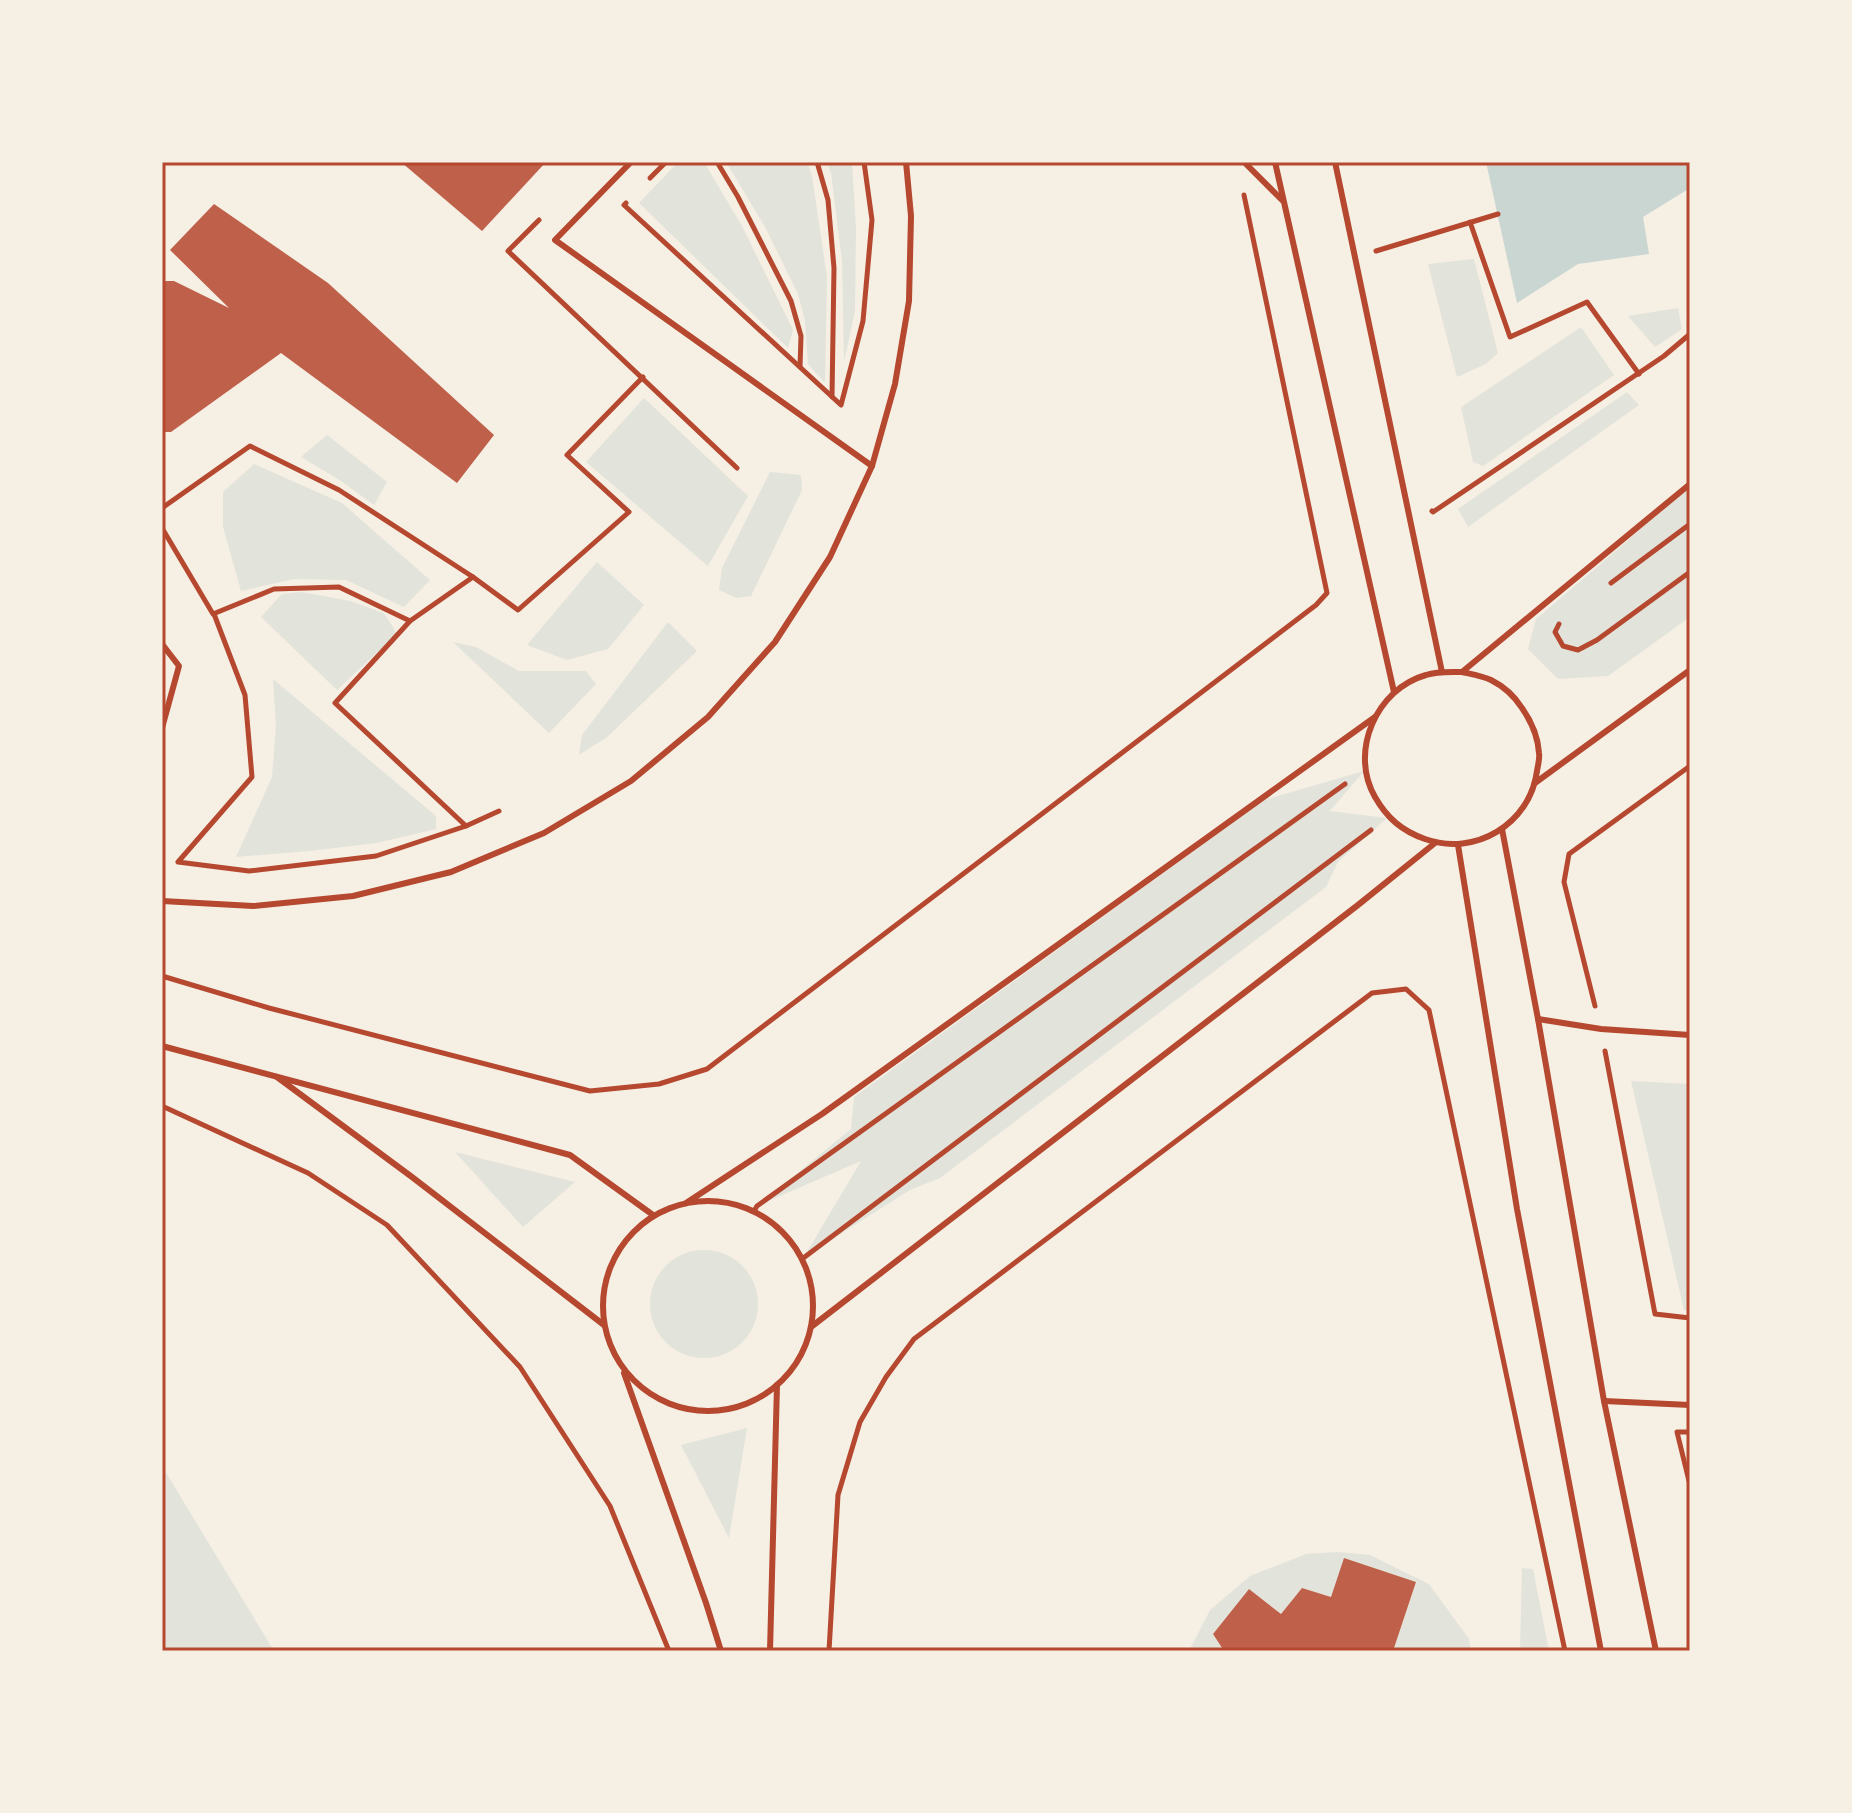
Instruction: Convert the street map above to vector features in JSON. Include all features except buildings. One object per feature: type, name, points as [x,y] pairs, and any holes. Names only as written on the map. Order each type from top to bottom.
[{"type":"lane","points":[[631,162],[555,240],[872,466]]},
{"type":"lane","points":[[162,901],[253,906],[353,896],[451,872],[544,833],[631,781],[708,717],[775,642],[830,557],[872,466],[895,384],[909,301],[911,216],[906,162]]},
{"type":"lane","points":[[1244,162],[1283,201]]},
{"type":"lane","points":[[1275,162],[1394,692]]},
{"type":"lane","points":[[1335,162],[1442,672]]},
{"type":"lane","points":[[1462,672],[1690,484]]},
{"type":"lane","points":[[162,644],[179,666],[162,728]]},
{"type":"lane","points":[[1535,783],[1690,670]]},
{"type":"lane","points":[[721,1651],[623,1369],[611,1348],[604,1325],[603,1293],[611,1262],[628,1236],[653,1215],[686,1203],[822,1114],[1375,717],[1394,692],[1409,682],[1425,675],[1462,672],[1491,680],[1516,698],[1532,723],[1539,753],[1535,783],[1528,801],[1516,817],[1488,837],[1458,845],[1435,843],[1410,834],[1388,818],[1373,795],[1365,770],[1366,742],[1375,717]]},
{"type":"lane","points":[[1502,829],[1604,1401],[1656,1651]]},
{"type":"lane","points":[[811,1327],[1435,843]]},
{"type":"lane","points":[[1458,845],[1517,1209],[1601,1651]]},
{"type":"lane","points":[[1538,1019],[1601,1029],[1690,1035]]},
{"type":"lane","points":[[162,1046],[570,1155],[653,1215]]},
{"type":"lane","points":[[274,1075],[604,1325]]},
{"type":"lane","points":[[623,1369],[659,1398],[680,1407],[714,1411],[748,1403],[777,1385],[799,1359],[811,1327],[813,1292],[802,1259],[782,1230],[754,1211],[720,1201],[686,1203]]},
{"type":"lane","points":[[770,1651],[777,1385]]},
{"type":"lane","points":[[1604,1401],[1690,1405]]},
{"type":"path","points":[[645,184],[666,162]]},
{"type":"path","points":[[717,162],[791,301],[801,336],[800,367]]},
{"type":"path","points":[[817,162],[828,200],[834,268],[832,397]]},
{"type":"path","points":[[634,195],[624,205],[841,405],[863,321],[872,220],[864,162]]},
{"type":"path","points":[[162,976],[269,1008],[590,1091],[659,1084],[707,1069],[1304,615],[1327,593],[1244,193]]},
{"type":"path","points":[[1375,251],[1498,214]]},
{"type":"path","points":[[1470,222],[1510,337],[1587,302],[1639,374]]},
{"type":"path","points":[[1433,512],[1639,374],[1690,334]]},
{"type":"path","points":[[628,363],[737,468]]},
{"type":"path","points":[[162,508],[250,446],[339,490],[518,610],[629,512],[567,455],[643,377]]},
{"type":"path","points":[[1600,591],[1690,524]]},
{"type":"path","points":[[162,528],[213,614],[245,695],[252,777],[178,862],[249,871],[376,856],[466,826],[499,811]]},
{"type":"path","points":[[1562,620],[1555,632],[1563,646],[1578,650],[1597,640],[1690,572]]},
{"type":"path","points":[[466,826],[335,703],[410,621],[473,577]]},
{"type":"path","points":[[213,614],[274,589],[339,587],[410,621]]},
{"type":"path","points":[[1690,766],[1569,854],[1564,882],[1601,1029],[1655,1314],[1690,1318]]},
{"type":"path","points":[[754,1211],[1365,770]]},
{"type":"path","points":[[802,1259],[1388,818]]},
{"type":"path","points":[[829,1651],[838,1495],[860,1422],[886,1377],[914,1339],[1372,993],[1406,989],[1429,1010],[1565,1651]]},
{"type":"path","points":[[162,1106],[308,1173],[387,1225],[520,1367],[610,1506],[669,1651]]},
{"type":"path","points":[[1690,1432],[1677,1432],[1690,1485]]},
{"type":"shaded area","points":[[678,162],[704,162],[742,226],[793,330],[788,348],[639,203]]},
{"type":"shaded area","points":[[726,162],[807,162],[812,176],[827,277],[825,383],[808,364],[805,321],[798,294],[765,227]]},
{"type":"shaded area","points":[[827,162],[852,162],[856,228],[855,311],[844,362],[842,261]]},
{"type":"shaded area","points":[[1486,162],[1690,162],[1690,188],[1643,217],[1649,254],[1578,264],[1517,303]]},
{"type":"shaded area","points":[[1474,259],[1498,353],[1486,364],[1457,377],[1428,264]]},
{"type":"shaded area","points":[[1678,308],[1682,329],[1655,347],[1628,316]]},
{"type":"shaded area","points":[[1581,327],[1614,375],[1483,466],[1473,462],[1461,407]]},
{"type":"shaded area","points":[[1627,392],[1639,405],[1468,527],[1458,509]]},
{"type":"shaded area","points":[[644,398],[748,496],[708,566],[586,462]]},
{"type":"shaded area","points":[[327,435],[387,482],[374,505],[301,457]]},
{"type":"shaded area","points":[[254,464],[342,503],[430,580],[404,607],[346,580],[295,579],[241,591],[223,527],[223,492]]},
{"type":"shaded area","points":[[770,472],[801,475],[802,490],[751,596],[737,598],[719,590],[722,568]]},
{"type":"shaded area","points":[[1690,487],[1690,617],[1608,676],[1558,679],[1528,649],[1536,619]]},
{"type":"shaded area","points":[[597,562],[644,605],[608,649],[567,660],[527,645]]},
{"type":"shaded area","points":[[302,592],[350,601],[384,613],[397,634],[337,690],[261,617],[282,594]]},
{"type":"shaded area","points":[[668,622],[697,651],[606,738],[579,755],[582,735]]},
{"type":"shaded area","points":[[453,642],[476,647],[519,671],[586,671],[596,684],[549,733]]},
{"type":"shaded area","points":[[273,679],[436,816],[436,829],[377,843],[236,857],[272,777],[276,725]]},
{"type":"shaded area","points":[[1364,771],[1330,811],[1387,818],[1338,862],[1326,887],[940,1178],[910,1190],[804,1257],[861,1161],[757,1206],[851,1129],[854,1097],[1264,800]]},
{"type":"shaded area","points":[[1631,1081],[1690,1084],[1690,1311],[1684,1310]]},
{"type":"shaded area","points":[[455,1152],[575,1182],[523,1227]]},
{"type":"shaded area","points":[[704,1250],[725,1254],[742,1266],[754,1283],[758,1304],[754,1325],[742,1342],[725,1354],[704,1358],[683,1354],[666,1342],[654,1325],[650,1304],[654,1283],[666,1266],[683,1254]]},
{"type":"shaded area","points":[[747,1428],[729,1538],[681,1445]]},
{"type":"shaded area","points":[[162,1466],[274,1651],[162,1651]]},
{"type":"shaded area","points":[[1337,1552],[1370,1555],[1429,1584],[1469,1639],[1471,1651],[1393,1651],[1416,1582],[1331,1597],[1302,1588],[1281,1614],[1249,1589],[1213,1634],[1224,1651],[1189,1651],[1210,1610],[1250,1576],[1306,1554]]},
{"type":"shaded area","points":[[1522,1568],[1533,1569],[1549,1651],[1520,1651]]}]
